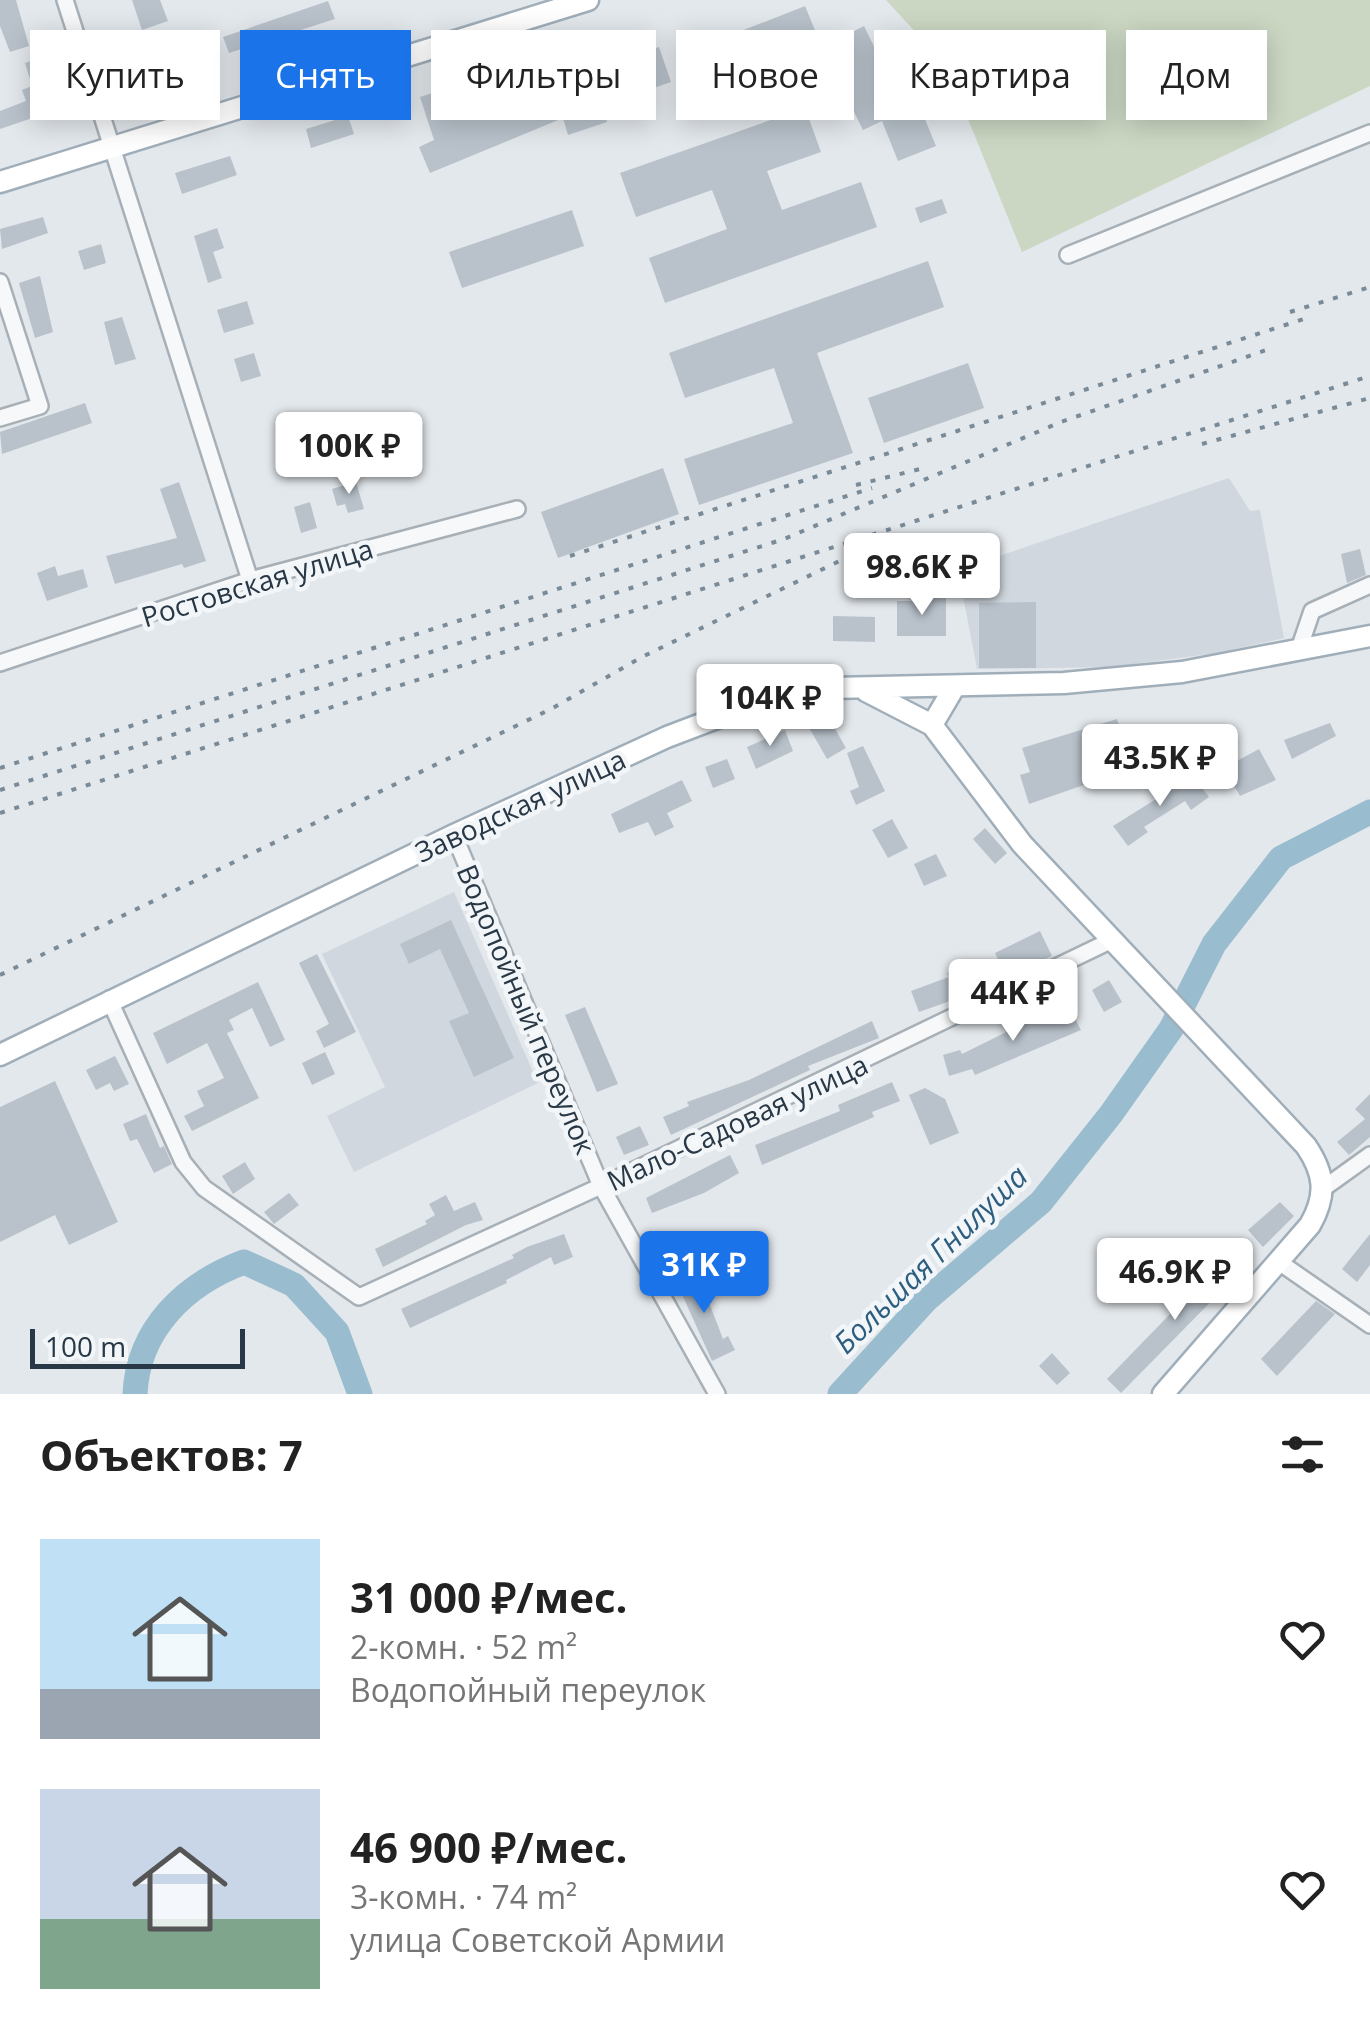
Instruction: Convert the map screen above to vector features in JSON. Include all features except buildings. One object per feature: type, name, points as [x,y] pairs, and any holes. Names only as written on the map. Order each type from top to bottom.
[{"type":"main road","points":[[0,182],[549,6],[588,0]]},
{"type":"main road","name":"Заводская улица","points":[[0,1055],[454,834],[735,709],[784,695],[857,688],[1064,683],[1182,672],[1370,636]]},
{"type":"main road","points":[[932,725],[956,686]]},
{"type":"main road","points":[[857,688],[932,725],[1002,820],[1318,1163],[1324,1188],[1320,1208],[1310,1225],[1163,1394]]},
{"type":"street","points":[[66,0],[250,580]]},
{"type":"street","points":[[1068,254],[1370,133]]},
{"type":"street","points":[[0,282],[40,406],[0,418]]},
{"type":"street","name":"Ростовская улица","points":[[0,663],[250,580],[517,509]]},
{"type":"street","points":[[1298,652],[1312,610],[1370,585]]},
{"type":"street","name":"Водопойный переулок","points":[[454,834],[602,1186],[717,1394]]},
{"type":"street","name":"Мало-Садовая улица","points":[[109,999],[183,1162],[204,1188],[359,1297],[602,1186],[1112,940]]},
{"type":"street","points":[[1324,1188],[1370,1155]]},
{"type":"street","points":[[1280,1262],[1370,1325]]},
{"type":"shaded area","points":[[1229,478],[1250,511],[1260,510],[1284,638],[1217,653],[1111,667],[977,669],[958,570]]},
{"type":"shaded area","points":[[454,892],[538,1083],[354,1172],[327,1116],[385,1087],[322,954]]},
{"type":"green space","points":[[886,0],[1370,0],[1370,86],[1022,252],[968,120],[1106,120],[1106,30],[914,30]]},
{"type":"waterway","name":"Большая Гнилуша","points":[[840,1394],[926,1300],[1041,1202],[1111,1114],[1171,1029],[1214,944],[1281,858],[1370,812]]},
{"type":"waterway","name":"Большая Гнилуша","points":[[135,1394],[145,1349],[168,1312],[202,1283],[244,1262],[294,1285],[337,1332],[360,1394]]},
{"type":"railway","points":[[1290,312],[1370,287]]},
{"type":"railway","points":[[570,556],[1307,318]]},
{"type":"railway","points":[[0,790],[784,539],[1061,422],[1269,349]]},
{"type":"railway","points":[[0,813],[1370,376]]},
{"type":"railway","points":[[1202,444],[1370,398]]},
{"type":"railway","points":[[856,485],[924,468]]},
{"type":"railway","points":[[0,768],[872,488]]},
{"type":"railway","points":[[0,975],[551,709],[642,657],[860,551]]}]
